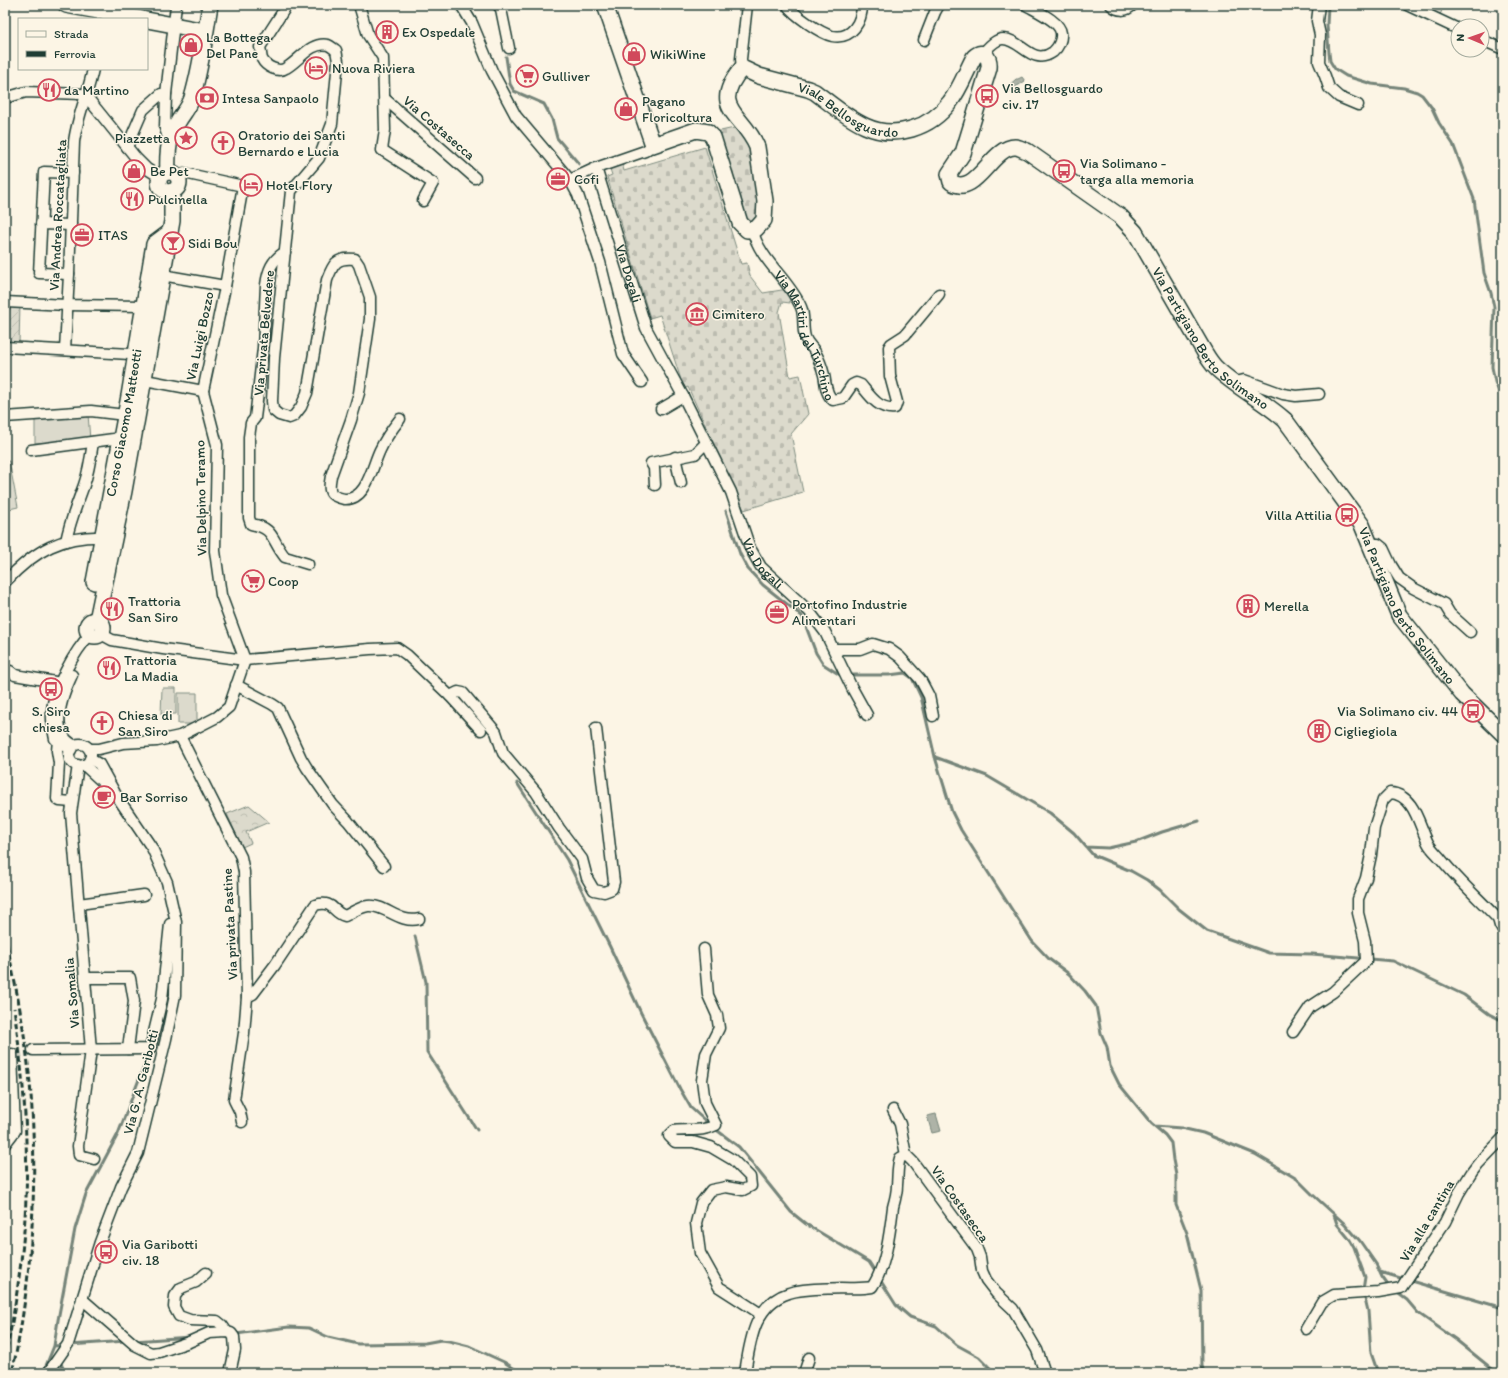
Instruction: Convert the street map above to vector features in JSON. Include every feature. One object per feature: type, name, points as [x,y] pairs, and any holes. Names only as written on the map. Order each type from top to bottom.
[{"type":"street","points":[[66,5],[137,18]]},
{"type":"street","points":[[170,138],[167,135],[165,128],[166,94],[176,5]]},
{"type":"street","points":[[5,98],[26,92],[81,94],[86,96],[146,169],[168,175],[167,163],[170,138],[176,123],[188,108],[191,100],[210,5]]},
{"type":"street","name":"Via privata Belvedere","points":[[287,5],[260,47],[262,60],[277,70],[285,69],[303,53],[318,46],[329,45],[336,50],[338,61],[332,124],[319,158],[291,191],[272,401],[273,410],[279,415],[289,418],[294,416],[301,408],[307,393],[327,280],[332,267],[340,259],[355,259],[370,297],[370,319],[359,393],[352,420],[331,476],[329,485],[332,494],[339,498],[346,499],[356,496],[365,487],[380,450],[390,431],[400,419]]},
{"type":"street","name":"Via Costasecca","points":[[359,5],[368,35],[383,58],[385,130],[382,150],[433,184],[423,201]]},
{"type":"street","points":[[461,5],[472,22],[492,71],[516,116],[570,180],[578,194],[600,262],[623,354],[642,382]]},
{"type":"street","points":[[498,5],[501,9],[509,48]]},
{"type":"street","points":[[570,180],[596,168],[645,151],[653,145],[605,5]]},
{"type":"street","points":[[747,5],[741,59],[742,68],[729,87],[727,99],[729,106],[754,140],[757,147],[764,201],[764,220],[756,229],[752,229]]},
{"type":"street","points":[[787,5],[798,16],[810,24],[832,36],[842,36],[855,28],[860,21],[862,5]]},
{"type":"street","points":[[924,40],[939,5]]},
{"type":"street","points":[[983,53],[996,41],[1004,39],[1011,41],[1034,55],[1042,57],[1049,55],[1056,50],[1061,34],[1054,21],[1026,5]]},
{"type":"street","points":[[1111,5],[1115,9],[1123,10],[1133,5]]},
{"type":"street","points":[[1319,5],[1317,21],[1320,35],[1319,62],[1329,88],[1339,97],[1358,105]]},
{"type":"street","points":[[1407,5],[1450,25]]},
{"type":"street","points":[[148,20],[205,31]]},
{"type":"street","points":[[1490,44],[1503,50]]},
{"type":"street","name":"Viale Bellosguardo","points":[[742,68],[759,76],[815,92],[855,121],[867,127],[882,131],[900,131],[917,128],[933,119],[943,111],[950,102],[974,57],[979,53],[983,53]]},
{"type":"street","name":"Via Partigiano Berto Solimano","points":[[983,53],[988,56],[990,62],[989,68],[963,153],[949,174],[951,182],[956,185],[968,184],[1000,154],[1009,148],[1016,147],[1027,151],[1121,217],[1135,232],[1205,353],[1215,367],[1236,384],[1274,410],[1285,420],[1362,525],[1371,544],[1383,579],[1400,616],[1462,694],[1503,734]]},
{"type":"street","name":"Via Andrea Roccatagliata","points":[[65,350],[76,130],[93,70]]},
{"type":"street","points":[[127,147],[143,110],[161,94],[166,94]]},
{"type":"street","name":"Via Costasecca","points":[[384,99],[475,178]]},
{"type":"street","name":"Via Martiri del Turchino","points":[[653,145],[696,130],[708,132],[713,137],[740,223],[747,230],[752,229],[754,238],[769,263],[793,294],[800,306],[803,313],[805,335],[808,344],[815,351],[820,363],[828,394],[833,400],[843,398],[852,385],[857,383],[861,385],[883,408],[894,408],[897,402],[890,376],[888,362],[889,347],[905,335],[939,294]]},
{"type":"street","name":"Via Dogali","points":[[596,168],[646,328],[683,396],[731,492],[750,548],[761,567],[809,611],[826,632],[852,688],[867,715]]},
{"type":"street","points":[[69,274],[39,273],[44,172],[73,173]]},
{"type":"street","name":"Via Luigi Bozzo","points":[[168,175],[184,173],[243,186],[225,286],[203,391]]},
{"type":"street","name":"Corso Giacomo Matteotti","points":[[95,629],[125,415],[162,275],[173,210],[172,191],[178,186],[178,180],[168,175]]},
{"type":"street","points":[[41,224],[71,225]]},
{"type":"street","name":"Corso Giacomo Matteotti","points":[[108,537],[145,380],[142,353],[143,306],[154,244],[170,232]]},
{"type":"street","points":[[285,252],[274,260],[267,276],[263,348],[255,418],[251,423],[249,437],[249,518],[251,524],[259,525],[268,529],[284,557],[308,564]]},
{"type":"street","points":[[162,275],[225,286]]},
{"type":"street","points":[[5,302],[143,306]]},
{"type":"street","points":[[5,347],[130,354],[142,353]]},
{"type":"street","points":[[145,380],[203,391]]},
{"type":"street","points":[[1236,384],[1244,380],[1283,394],[1296,396],[1319,394]]},
{"type":"street","name":"Via Delpino Teramo","points":[[203,391],[217,445],[215,551],[221,595],[245,660]]},
{"type":"street","points":[[661,408],[683,396]]},
{"type":"street","points":[[5,417],[91,411],[125,415]]},
{"type":"street","points":[[31,450],[121,438]]},
{"type":"street","points":[[66,541],[69,525],[91,458],[93,442]]},
{"type":"street","points":[[655,485],[654,468],[651,463],[695,454],[706,443]]},
{"type":"street","points":[[675,457],[680,483]]},
{"type":"street","points":[[5,582],[40,552],[54,544],[81,538],[108,537]]},
{"type":"street","points":[[1371,544],[1378,544],[1383,548],[1399,578],[1413,588],[1444,604],[1450,614],[1470,632]]},
{"type":"street","points":[[95,629],[112,640],[163,649],[245,660],[397,648],[407,655],[450,696],[481,730]]},
{"type":"street","points":[[88,762],[84,745],[73,748],[55,739],[52,726],[52,710],[61,683],[71,661],[95,629]]},
{"type":"street","points":[[73,748],[60,732],[59,719],[61,706],[71,677],[84,648],[95,629]]},
{"type":"street","points":[[834,649],[860,649],[873,644],[889,649],[900,657],[920,679],[929,696],[933,716]]},
{"type":"street","points":[[73,748],[70,754],[70,759],[74,763],[88,762],[123,743],[157,741],[180,736],[217,717],[229,707],[245,660]]},
{"type":"street","points":[[10,671],[15,675],[61,683]]},
{"type":"street","points":[[236,686],[278,708],[307,768],[333,805],[348,821],[384,866]]},
{"type":"street","points":[[450,696],[458,692],[463,693],[496,732],[503,752],[536,792],[559,828],[582,859],[587,878],[594,890],[604,892],[612,889],[614,882],[596,728]]},
{"type":"street","name":"Via privata Pastine","points":[[180,736],[241,857],[244,872],[248,997],[234,1100],[240,1112],[242,1122]]},
{"type":"street","points":[[58,740],[57,751],[59,763],[57,799],[72,807]]},
{"type":"street","name":"Via G. A. Garibotti","points":[[48,1372],[68,1344],[103,1235],[121,1187],[138,1153],[166,1039],[175,995],[176,922],[166,882],[152,848],[116,795],[88,762]]},
{"type":"street","name":"Via Somalia","points":[[88,762],[72,807],[91,1050],[78,1155],[94,1159]]},
{"type":"street","points":[[1293,1032],[1310,1007],[1333,992],[1366,960],[1365,941],[1358,913],[1358,899],[1366,878],[1371,855],[1374,828],[1383,800],[1390,793],[1398,794],[1407,800],[1417,816],[1429,844],[1451,872],[1501,917],[1500,926],[1503,931]]},
{"type":"street","points":[[33,1050],[150,1049],[162,999],[170,930],[166,882]]},
{"type":"street","points":[[79,904],[144,895]]},
{"type":"street","points":[[248,997],[253,994],[275,965],[315,905],[331,905],[341,915],[345,916],[367,906],[376,906],[400,918],[408,920],[419,919]]},
{"type":"street","points":[[704,949],[708,994],[717,1015],[719,1028],[706,1054],[702,1080],[705,1103],[716,1125],[706,1130],[688,1129],[674,1131],[669,1136],[675,1142],[693,1142],[711,1147],[734,1160],[750,1177],[751,1186],[743,1190],[726,1187],[711,1190],[701,1203],[696,1223],[700,1253],[719,1287],[761,1314]]},
{"type":"street","points":[[85,978],[130,978],[134,1001],[128,1049]]},
{"type":"street","points":[[5,1144],[15,1131],[9,1058]]},
{"type":"street","points":[[5,1092],[5,1129]]},
{"type":"street","name":"Via Costasecca","points":[[893,1110],[900,1124],[906,1155],[922,1174],[977,1249],[982,1271],[986,1280],[996,1293],[1013,1309],[1037,1350],[1045,1373]]},
{"type":"street","name":"Via alla cantina","points":[[1306,1329],[1322,1302],[1334,1295],[1378,1292],[1401,1288],[1445,1222],[1459,1193],[1472,1172],[1503,1138]]},
{"type":"street","points":[[745,1373],[753,1332],[761,1314],[775,1299],[790,1292],[842,1288],[861,1289],[872,1287],[877,1279],[882,1262],[897,1186],[896,1170],[900,1158],[906,1155]]},
{"type":"street","points":[[206,1273],[196,1282],[182,1288],[175,1296],[174,1307],[179,1316],[190,1320],[217,1321],[227,1332],[231,1333],[234,1337],[235,1350],[230,1373]]},
{"type":"street","points":[[82,1299],[135,1345],[151,1353],[159,1352],[189,1342],[209,1333],[227,1332]]},
{"type":"street","points":[[804,1373],[809,1358]]},
{"type":"green space","points":[[1417,5],[1443,5],[1439,15]]},
{"type":"green space","points":[[739,127],[750,147],[760,212],[756,223],[750,225],[742,217],[716,132]]},
{"type":"green space","points":[[705,147],[741,264],[747,263],[750,276],[763,293],[788,289],[790,303],[782,302],[779,312],[790,377],[800,375],[808,414],[791,434],[803,492],[744,510],[688,387],[684,389],[660,315],[650,318],[607,177],[612,175],[609,166],[622,163],[624,171]]},
{"type":"green space","points":[[5,304],[20,304],[19,345],[5,344]]},
{"type":"green space","points":[[88,414],[90,440],[35,443],[35,418]]},
{"type":"green space","points":[[9,461],[18,507],[5,510],[5,462]]},
{"type":"green space","points":[[162,688],[176,688],[176,714],[161,714]]},
{"type":"green space","points":[[178,693],[197,693],[197,724],[178,724]]},
{"type":"green space","points":[[249,805],[269,822],[246,832],[251,843],[242,847],[227,814]]},
{"type":"shaded area","points":[[1022,77],[1025,81],[1008,92],[1006,88],[1016,79]]},
{"type":"shaded area","points":[[936,1114],[941,1131],[932,1133],[927,1116]]},
{"type":"waterway","points":[[1328,5],[1327,25],[1329,53],[1330,61],[1335,69],[1346,76],[1372,84],[1404,88],[1422,95],[1432,108],[1439,123],[1453,144],[1474,199],[1484,273],[1494,307],[1492,367],[1495,382],[1503,402]]},
{"type":"waterway","points":[[506,57],[510,84],[514,91],[544,104],[552,119],[557,138],[579,164]]},
{"type":"waterway","points":[[726,511],[740,554],[748,569],[763,585],[802,616],[816,653],[823,664],[840,675],[843,675]]},
{"type":"waterway","points":[[849,675],[889,675],[905,673],[912,678],[921,697],[935,757],[952,812],[961,830],[1032,941],[1049,959],[1069,974],[1085,991],[1096,1006],[1101,1033],[1107,1047],[1110,1066],[1119,1084],[1151,1123],[1165,1135],[1171,1143],[1176,1175],[1176,1205],[1187,1233],[1201,1290],[1202,1366],[1204,1373]]},
{"type":"waterway","points":[[935,757],[987,776],[1050,813],[1074,833],[1093,855],[1131,871],[1147,880],[1160,890],[1179,909],[1207,931],[1269,953],[1312,954],[1393,961],[1464,995],[1489,1014],[1503,1021]]},
{"type":"waterway","points":[[517,783],[567,860],[641,1013],[680,1089],[691,1108],[710,1125]]},
{"type":"waterway","points":[[1086,847],[1108,848],[1136,842],[1162,832],[1199,821]]},
{"type":"waterway","points":[[415,936],[426,982],[427,1052],[477,1130]]},
{"type":"waterway","points":[[43,1373],[54,1346],[75,1229],[86,1194],[118,1134],[148,1056]]},
{"type":"waterway","points":[[1155,1126],[1181,1128],[1203,1133],[1255,1154],[1297,1179],[1345,1224],[1360,1241],[1390,1288]]},
{"type":"waterway","points":[[714,1128],[739,1147],[791,1212],[806,1224],[869,1262],[876,1273]]},
{"type":"waterway","points":[[1334,1215],[1337,1224],[1354,1247],[1365,1277],[1363,1290],[1368,1311],[1371,1353],[1378,1373]]},
{"type":"waterway","points":[[1380,1272],[1503,1308]]},
{"type":"waterway","points":[[879,1278],[896,1305],[910,1317],[936,1326],[957,1345],[979,1357],[995,1373]]},
{"type":"waterway","points":[[1396,1292],[1407,1300],[1418,1313],[1455,1339],[1497,1373]]},
{"type":"waterway","points":[[236,1334],[289,1327],[309,1328],[328,1337],[358,1344],[425,1343],[441,1340],[449,1341],[469,1346],[504,1362],[521,1373]]},
{"type":"waterway","points":[[134,1341],[190,1337]]},
{"type":"waterway","points":[[70,1345],[126,1341]]},
{"type":"waterway","points":[[54,1346],[65,1345]]},
{"type":"waterway","points":[[60,1361],[65,1373]]},
{"type":"tunnel","points":[[12,1054],[33,1050]]},
{"type":"railway","points":[[5,936],[25,1038],[34,1148],[34,1186],[29,1262],[25,1299],[12,1373]]},
{"type":"railway","points":[[5,964],[9,983]]},
{"type":"railway","points":[[5,1358],[19,1277],[25,1223],[27,1168],[25,1108],[14,1008]]},
{"type":"place","name":"Ex Ospedale","points":[[387,32]]},
{"type":"place","name":"La Bottega Del Pane","points":[[191,45]]},
{"type":"place","name":"WikiWine","points":[[634,54]]},
{"type":"place","name":"Nuova Riviera","points":[[316,68]]},
{"type":"place","name":"Gulliver","points":[[527,76]]},
{"type":"place","name":"da Martino","points":[[49,90]]},
{"type":"place","name":"Via Bellosguardo civ. 17","points":[[987,96]]},
{"type":"place","name":"Intesa Sanpaolo","points":[[207,98]]},
{"type":"place","name":"Pagano Floricoltura","points":[[626,109]]},
{"type":"place","name":"Piazzetta","points":[[186,138]]},
{"type":"place","name":"Oratorio dei Santi Bernardo e Lucia","points":[[223,143]]},
{"type":"place","name":"Be Pet","points":[[134,171]]},
{"type":"place","name":"Via Solimano - targa alla memoria","points":[[1064,171]]},
{"type":"place","name":"Cofi","points":[[558,179]]},
{"type":"place","name":"Hotel Flory","points":[[251,185]]},
{"type":"place","name":"Pulcinella","points":[[132,199]]},
{"type":"place","name":"ITAS","points":[[82,235]]},
{"type":"place","name":"Sidi Bou","points":[[173,243]]},
{"type":"place","name":"Cimitero","points":[[697,314]]},
{"type":"place","name":"Villa Attilia","points":[[1347,515]]},
{"type":"place","name":"Coop","points":[[253,581]]},
{"type":"place","name":"Merella","points":[[1248,606]]},
{"type":"place","name":"Trattoria San Siro","points":[[112,609]]},
{"type":"place","name":"Portofino Industrie Alimentari","points":[[777,612]]},
{"type":"place","name":"Trattoria La Madia","points":[[109,668]]},
{"type":"place","name":"S. Siro chiesa","points":[[51,689]]},
{"type":"place","name":"Via Solimano civ. 44","points":[[1473,711]]},
{"type":"place","name":"Chiesa di San Siro","points":[[102,723]]},
{"type":"place","name":"Cigliegiola","points":[[1319,731]]},
{"type":"place","name":"Bar Sorriso","points":[[104,797]]},
{"type":"place","name":"Via Garibotti civ. 18","points":[[106,1252]]}]
